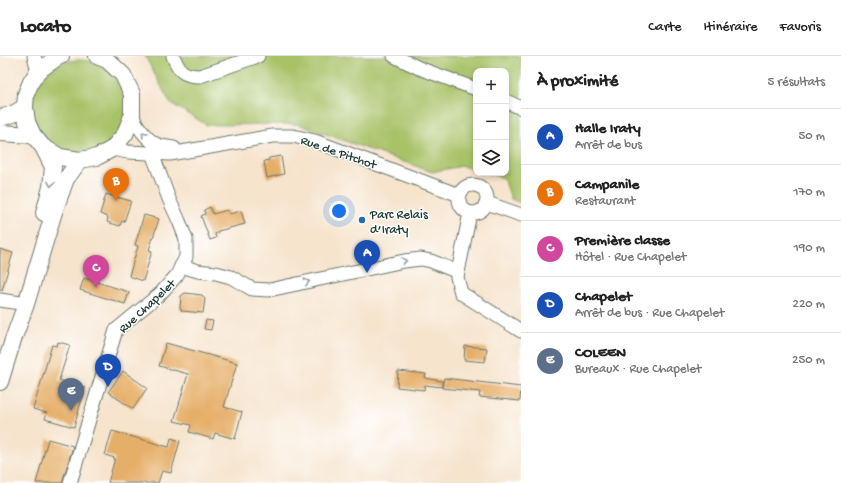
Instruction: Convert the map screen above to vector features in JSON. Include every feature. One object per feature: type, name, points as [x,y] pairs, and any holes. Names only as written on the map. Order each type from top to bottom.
[{"type":"main road","points":[[13,340],[50,186],[53,167],[27,122],[25,107],[26,94],[36,64],[58,56]]},
{"type":"main road","points":[[0,133],[35,137],[60,157],[80,160],[97,157],[112,149],[125,134],[132,116],[132,94],[123,74],[103,57]]},
{"type":"main road","points":[[0,118],[13,114],[25,107]]},
{"type":"main road","points":[[0,382],[26,304],[56,205],[66,179],[80,160]]},
{"type":"street","points":[[173,56],[177,67],[182,72],[191,76],[200,76],[258,56]]},
{"type":"street","points":[[394,56],[419,68],[473,88]]},
{"type":"street","points":[[509,102],[521,108]]},
{"type":"street","points":[[132,116],[146,137],[158,145],[190,150]]},
{"type":"street","points":[[0,126],[35,137]]},
{"type":"street","name":"Rue de Pitchot","points":[[112,149],[128,152],[170,154],[273,136],[293,136],[315,141],[459,195]]},
{"type":"street","name":"Rue Chapelet","points":[[70,483],[116,330],[160,294],[177,275],[186,257],[186,240],[152,153]]},
{"type":"street","points":[[473,184],[478,185],[485,190],[488,199],[487,203],[482,210],[470,213],[462,208],[459,195],[465,187],[473,184]]},
{"type":"street","points":[[487,203],[521,215]]},
{"type":"street","points":[[470,213],[457,277],[461,293],[521,331]]},
{"type":"street","points":[[181,266],[198,271],[216,273],[231,277],[252,289],[269,290],[404,261],[421,259],[431,261],[458,272]]},
{"type":"street","points":[[0,300],[21,303]]},
{"type":"green space","points":[[145,56],[171,56],[180,74],[262,56],[390,56],[473,91],[473,169],[462,166],[432,172],[298,124],[207,125],[170,103]]},
{"type":"green space","points":[[175,56],[250,56],[192,74]]},
{"type":"green space","points":[[398,56],[521,56],[521,105],[509,100],[509,68],[473,68],[473,86]]},
{"type":"green space","points":[[79,60],[97,64],[112,74],[122,89],[126,107],[122,125],[112,140],[97,150],[79,154],[61,150],[46,140],[36,125],[32,107],[36,89],[46,74],[61,64]]},
{"type":"green space","points":[[509,104],[521,110],[521,203],[511,199],[504,178],[497,176],[509,176]]},
{"type":"building","points":[[281,156],[284,174],[267,178],[264,161],[269,160],[269,158]]},
{"type":"building","points":[[106,194],[131,201],[124,222],[122,221],[120,226],[107,222],[108,217],[100,214]]},
{"type":"building","points":[[210,207],[213,214],[227,210],[229,214],[241,211],[245,224],[218,231],[215,234],[216,238],[210,240],[201,216],[205,214],[204,210]]},
{"type":"building","points":[[144,215],[159,219],[149,250],[152,251],[143,281],[129,276],[138,246],[135,245]]},
{"type":"building","points":[[0,249],[13,253],[2,290],[0,290]]},
{"type":"building","points":[[84,278],[129,292],[125,304],[80,290]]},
{"type":"building","points":[[185,293],[202,295],[205,299],[203,313],[182,311],[180,308],[181,296]]},
{"type":"building","points":[[206,320],[213,321],[211,330],[204,329]]},
{"type":"building","points":[[58,342],[70,345],[59,380],[85,388],[74,427],[45,419],[47,413],[33,409],[52,345],[57,346]]},
{"type":"building","points":[[166,343],[237,363],[224,407],[242,412],[235,439],[215,433],[213,439],[189,432],[191,425],[174,421],[188,374],[159,366]]},
{"type":"building","points":[[465,346],[487,348],[485,362],[464,360]]},
{"type":"building","points":[[123,371],[147,388],[133,409],[108,392]]},
{"type":"building","points":[[398,371],[426,374],[425,378],[442,381],[442,387],[425,385],[424,390],[397,387]]},
{"type":"building","points":[[444,378],[521,387],[520,401],[479,397],[480,392],[442,388]]},
{"type":"building","points":[[112,431],[169,447],[171,438],[180,441],[171,473],[162,471],[158,483],[108,483],[115,458],[105,455]]},
{"type":"building","points":[[48,439],[73,446],[62,483],[36,483]]},
{"type":"place","name":"Campanile","points":[[116,201]]},
{"type":"place","name":"Parc Relais d’Iraty","points":[[362,220]]},
{"type":"place","name":"Halle Iraty","points":[[367,273]]},
{"type":"place","name":"Première classe","points":[[96,288]]},
{"type":"place","name":"Chapelet","points":[[108,387]]},
{"type":"place","name":"COLEEN","points":[[71,411]]}]
